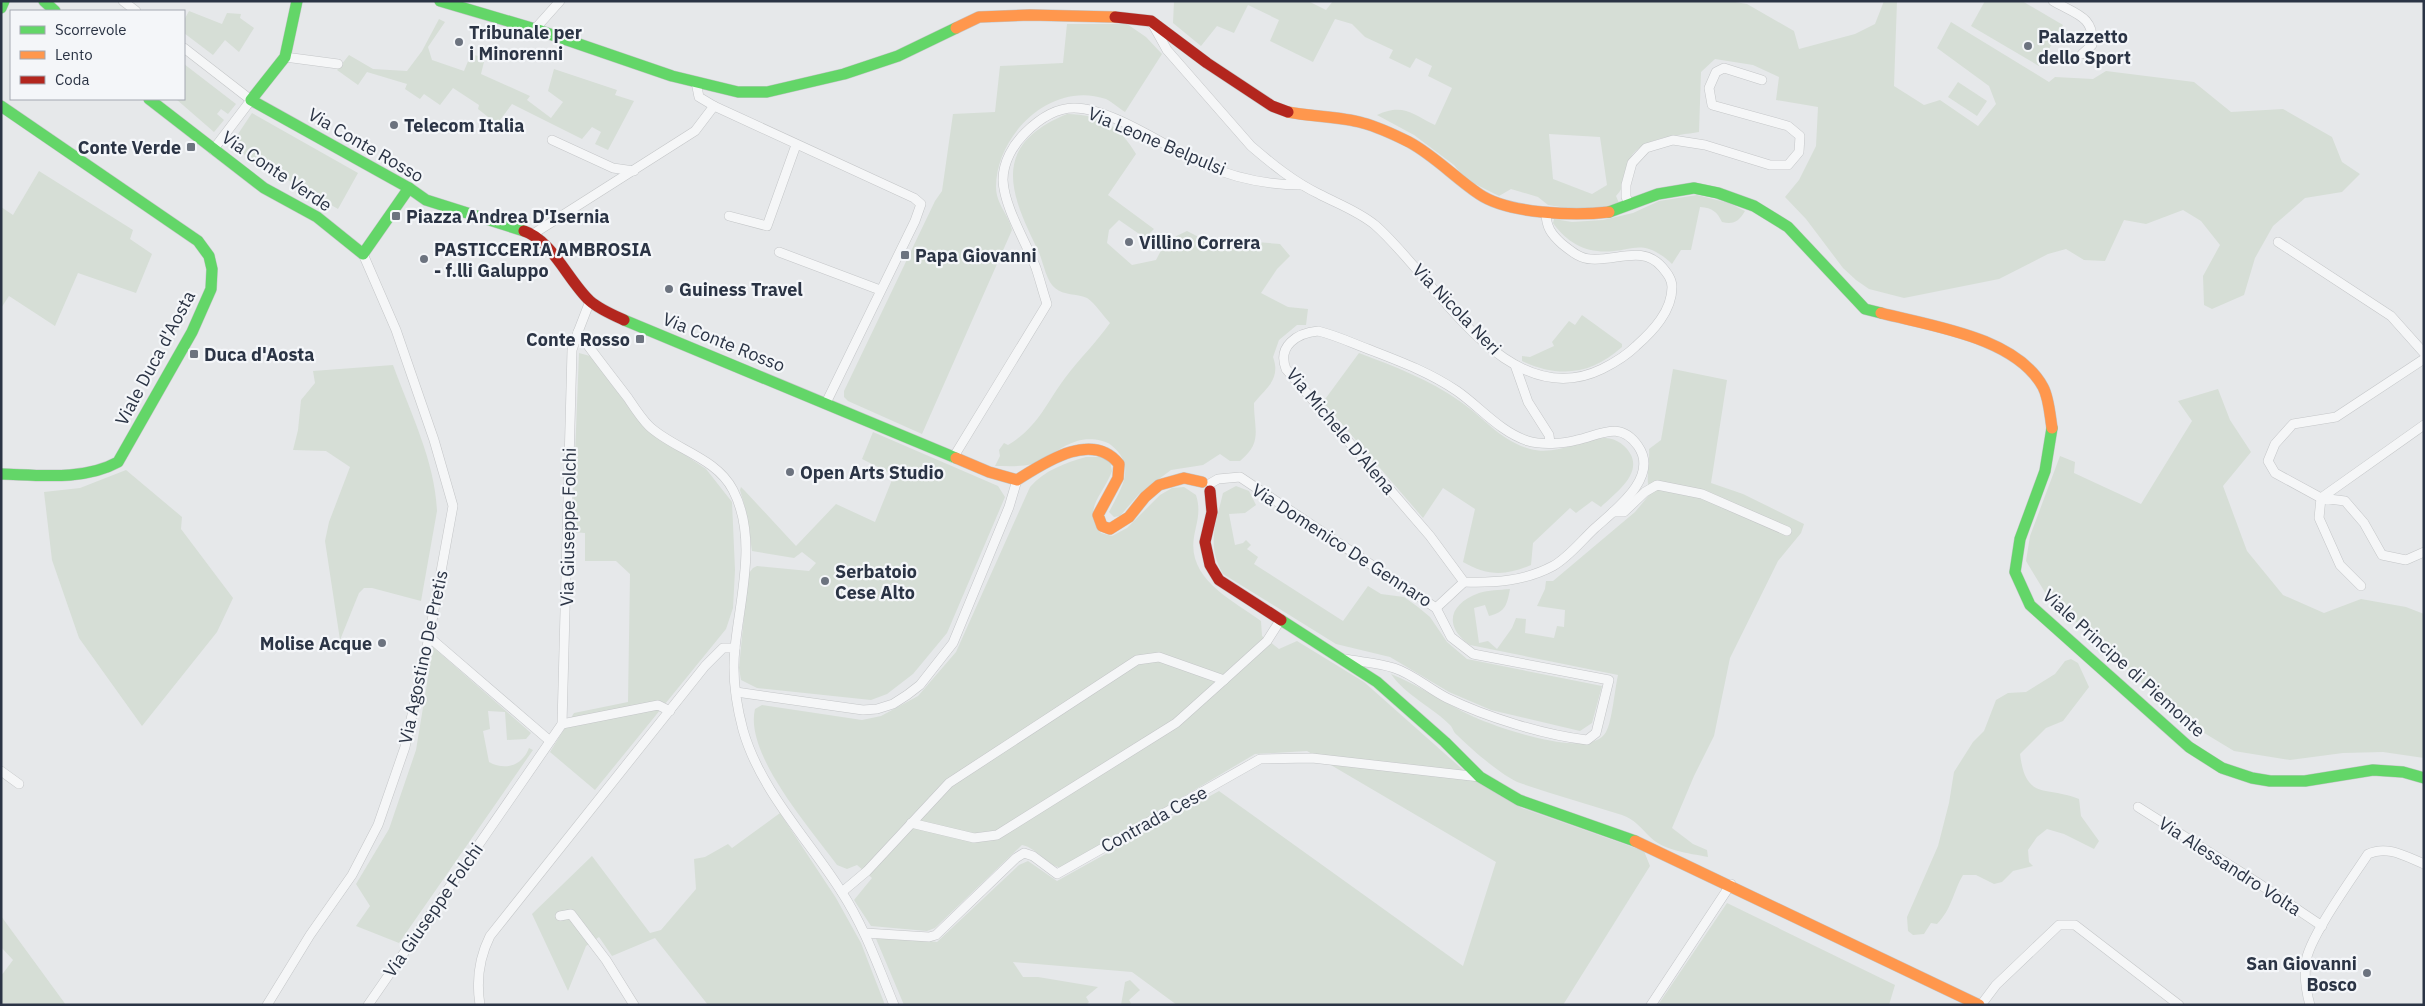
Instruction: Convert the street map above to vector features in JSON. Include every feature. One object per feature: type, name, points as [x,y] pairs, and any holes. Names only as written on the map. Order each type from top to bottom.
[{"type":"street","points":[[1,8],[4,1]]},
{"type":"street","points":[[44,1],[54,10]]},
{"type":"street","points":[[123,1],[135,10]]},
{"type":"street","points":[[213,150],[285,57],[297,1]]},
{"type":"street","points":[[440,1],[535,29],[696,82],[738,92],[767,92],[844,74],[898,56],[979,17],[1030,15],[1120,17],[1151,20]]},
{"type":"street","points":[[535,29],[560,1]]},
{"type":"street","points":[[2053,1],[2089,22],[2093,33],[2092,45],[2082,54]]},
{"type":"street","name":"Via Nicola Neri","points":[[1151,20],[1157,36],[1167,50],[1251,146],[1302,185],[1354,210],[1373,224],[1403,251],[1451,309],[1496,354],[1537,376],[1572,379],[1590,375],[1611,365],[1634,348],[1663,316],[1671,301],[1672,285],[1668,274],[1657,261],[1646,256],[1631,254],[1590,260],[1578,256],[1556,238],[1546,226],[1546,212]]},
{"type":"street","name":"Viale Principe di Piemonte","points":[[1151,20],[1207,63],[1272,106],[1289,112],[1363,123],[1409,142],[1432,157],[1480,195],[1518,209],[1590,214],[1630,205],[1658,194],[1694,188],[1718,193],[1754,206],[1788,227],[1865,309],[1965,334],[2006,352],[2024,364],[2044,388],[2052,429],[2045,471],[2020,539],[2015,572],[2030,605],[2200,756],[2222,768],[2252,778],[2270,781],[2305,781],[2373,770],[2402,772],[2424,778]]},
{"type":"street","name":"Via Conte Rosso","points":[[185,49],[251,100],[410,188],[426,200],[532,234],[567,271],[590,300],[614,316],[826,403],[953,458],[989,472],[1017,480]]},
{"type":"street","points":[[285,57],[338,64]]},
{"type":"street","points":[[1630,205],[1626,197],[1626,185],[1632,163],[1646,148],[1673,140],[1705,145],[1770,165],[1788,165],[1799,152],[1800,136],[1788,126],[1712,104],[1709,88],[1716,72],[1724,68],[1762,80]]},
{"type":"street","points":[[696,82],[699,97],[714,106],[914,198],[921,204],[916,221],[880,290],[826,403]]},
{"type":"street","name":"Via Conte Verde","points":[[150,100],[264,188],[317,217],[363,254]]},
{"type":"street","name":"Viale Duca d'Aosta","points":[[1,106],[198,241],[209,256],[212,269],[211,289],[192,332],[127,449],[117,463],[101,470],[58,475],[1,474]]},
{"type":"street","points":[[532,234],[695,131],[714,106]]},
{"type":"street","name":"Via Leone Belpulsi","points":[[953,458],[1047,304],[1036,269],[1007,199],[1003,180],[1005,166],[1010,154],[1034,124],[1060,110],[1073,108],[1092,110],[1148,135],[1203,164],[1239,176],[1279,185],[1302,185]]},
{"type":"street","points":[[552,140],[614,168],[634,171]]},
{"type":"street","points":[[729,216],[767,226],[796,145]]},
{"type":"street","points":[[363,254],[410,188]]},
{"type":"street","points":[[2278,242],[2391,316],[2424,353]]},
{"type":"street","points":[[779,252],[880,290]]},
{"type":"street","name":"Via Agostino De Pretis","points":[[267,1005],[310,935],[352,875],[378,825],[405,747],[429,637],[453,506],[434,440],[396,330],[363,254]]},
{"type":"street","name":"Via Giuseppe Folchi","points":[[368,1005],[562,724],[572,350],[590,300]]},
{"type":"street","points":[[578,332],[650,427],[698,456],[721,474],[732,487],[742,508],[744,587],[735,648],[736,692],[748,746],[767,782],[842,892],[865,932],[894,1005]]},
{"type":"street","name":"Via Michele D'Alena","points":[[1464,582],[1430,536],[1286,369],[1282,360],[1288,344],[1299,336],[1311,332],[1327,333],[1419,368],[1457,391],[1514,435],[1530,442],[1575,441],[1608,430],[1621,432],[1631,438],[1639,447],[1643,460],[1642,477],[1613,512]]},
{"type":"street","points":[[2424,358],[2336,417],[2293,424],[2274,444],[2268,461],[2275,473],[2321,498],[2345,501],[2364,522],[2382,555],[2406,560],[2424,552]]},
{"type":"street","points":[[1515,365],[1528,402],[1549,435],[1550,443]]},
{"type":"street","points":[[2321,498],[2424,425]]},
{"type":"street","points":[[736,692],[863,710],[877,709],[894,704],[920,685],[953,643],[1009,507],[1017,480],[1052,460],[1073,451],[1098,450],[1108,453],[1119,464],[1118,478],[1098,515],[1102,526],[1110,529],[1129,517],[1138,503],[1159,484],[1174,478],[1192,478],[1208,485],[1212,503],[1204,546],[1210,567],[1219,580],[1378,682],[1445,742],[1480,777],[1519,800],[1649,846],[1980,1005],[1996,985],[2059,926],[2075,925],[2179,1005]]},
{"type":"street","name":"Via Domenico De Gennaro","points":[[1208,485],[1218,479],[1240,477],[1436,608],[1464,582]]},
{"type":"street","points":[[1464,582],[1496,583],[1528,576],[1554,566],[1613,512],[1624,512],[1645,492],[1657,485],[1702,494],[1787,531]]},
{"type":"street","points":[[2321,498],[2320,518],[2340,565],[2361,586]]},
{"type":"street","points":[[1344,659],[1402,671],[1446,698],[1488,716],[1572,738],[1587,740],[1596,733],[1609,680],[1473,654],[1451,637],[1436,608]]},
{"type":"street","points":[[911,823],[974,838],[997,835],[1176,723],[1267,641],[1282,619]]},
{"type":"street","points":[[429,637],[550,741]]},
{"type":"street","points":[[480,1005],[479,964],[490,936],[705,666],[723,648],[735,648]]},
{"type":"street","points":[[842,892],[867,871],[949,783],[1137,660],[1159,657],[1224,680]]},
{"type":"street","points":[[562,724],[658,706],[670,711]]},
{"type":"street","name":"Contrada Cese","points":[[865,932],[929,938],[936,935],[1016,858],[1024,853],[1033,856],[1057,874],[1260,759],[1312,758],[1480,777]]},
{"type":"street","points":[[1,771],[19,784]]},
{"type":"street","name":"Via Alessandro Volta","points":[[2138,807],[2322,926]]},
{"type":"street","points":[[2310,1005],[2306,991],[2306,960],[2322,926],[2368,854],[2378,850],[2394,852],[2424,864]]},
{"type":"street","points":[[1650,1005],[1731,884]]},
{"type":"street","points":[[560,916],[571,914],[606,960],[634,1005]]},
{"type":"shaded area","points":[[1174,1],[1308,1],[1326,10],[1333,1],[1729,1],[1747,4],[1794,31],[1799,49],[1855,34],[1875,24],[1884,1],[1897,1],[1894,86],[1924,105],[1940,100],[1978,126],[1996,104],[1989,86],[1937,48],[1951,22],[2049,82],[2055,77],[2093,79],[2106,71],[2194,82],[2231,112],[2283,109],[2332,137],[2342,162],[2360,174],[2342,192],[2305,198],[2273,226],[2255,258],[2244,295],[2212,309],[2204,305],[2203,276],[2220,245],[2201,221],[2183,210],[2146,224],[2124,220],[2105,261],[2084,260],[2066,249],[2048,254],[1999,279],[1904,298],[1869,289],[1856,280],[1843,268],[1806,219],[1785,197],[1799,180],[1816,146],[1818,107],[1776,100],[1779,77],[1753,65],[1715,59],[1701,72],[1699,132],[1658,139],[1640,148],[1633,154],[1628,163],[1623,185],[1616,196],[1619,203],[1610,207],[1584,211],[1548,205],[1538,197],[1511,189],[1499,196],[1473,183],[1462,175],[1454,165],[1414,135],[1377,115],[1394,110],[1407,111],[1435,125],[1452,88],[1428,76],[1432,66],[1416,58],[1410,68],[1389,58],[1393,50],[1365,37],[1352,24],[1335,19],[1313,62],[1270,41],[1279,20],[1248,5],[1234,33],[1217,26],[1201,46],[1173,23]],"holes":[[[1549,134],[1600,137],[1607,185],[1592,194],[1553,179]]]},
{"type":"shaded area","name":"Palazzetto dello Sport","points":[[1985,1],[2022,1],[2063,25],[2039,66],[1971,26]]},
{"type":"shaded area","points":[[189,11],[222,24],[227,13],[241,14],[240,18],[254,28],[239,52],[225,40],[213,55],[185,34],[185,18]]},
{"type":"shaded area","points":[[439,19],[445,22],[428,47],[432,60],[464,71],[471,54],[485,58],[481,74],[530,96],[527,100],[551,118],[563,102],[548,91],[554,69],[617,90],[615,95],[634,101],[608,150],[595,144],[601,132],[592,127],[582,139],[512,104],[497,124],[478,109],[479,105],[453,88],[440,105],[424,94],[420,99],[405,89],[407,84],[367,72],[358,85],[337,70],[349,55],[373,69],[407,71],[422,51]]},
{"type":"shaded area","points":[[1067,24],[1127,24],[1146,37],[1162,54],[1125,112],[1106,99],[1085,95],[1066,97],[1047,105],[1030,116],[1016,131],[1005,149],[998,168],[996,187],[998,199],[1012,230],[922,434],[848,401],[844,397],[844,391],[935,201],[942,191],[953,114],[995,112],[1000,66],[1063,63]]},
{"type":"shaded area","points":[[185,65],[236,104],[228,114],[221,109],[217,114],[224,120],[214,132],[177,100],[185,100]]},
{"type":"shaded area","points":[[1958,82],[1987,101],[1977,116],[1948,97]]},
{"type":"shaded area","points":[[252,113],[358,173],[338,209],[230,146]]},
{"type":"shaded area","points":[[1067,114],[1099,119],[1108,124],[1123,136],[1136,154],[1108,195],[1154,229],[1145,238],[1119,220],[1109,230],[1107,243],[1132,265],[1156,260],[1166,241],[1187,231],[1218,247],[1257,242],[1280,244],[1290,256],[1277,269],[1261,293],[1288,307],[1308,309],[1306,325],[1297,325],[1279,340],[1273,357],[1275,365],[1274,377],[1254,403],[1256,435],[1252,448],[1247,454],[1240,461],[1230,461],[1220,454],[1203,465],[1171,470],[1139,494],[1120,516],[1114,517],[1109,512],[1125,477],[1125,469],[1119,453],[1104,441],[1090,439],[1071,443],[1033,464],[995,466],[1000,456],[999,450],[1004,443],[1008,445],[1027,431],[1065,378],[1110,323],[1087,298],[1059,291],[1052,285],[1019,208],[1014,189],[1013,171],[1017,155],[1027,140],[1043,126]]},
{"type":"shaded area","points":[[39,171],[133,230],[130,239],[152,254],[136,293],[78,273],[55,326],[9,296],[1,308],[1,207],[13,215]]},
{"type":"shaded area","points":[[1697,195],[1729,203],[1745,211],[1736,221],[1726,223],[1722,222],[1714,211],[1700,207],[1691,250],[1681,250],[1672,264],[1659,253],[1645,248],[1605,252],[1587,249],[1565,237],[1553,223],[1554,219],[1572,222],[1603,220],[1633,213],[1659,201]]},
{"type":"shaded area","points":[[1582,315],[1622,344],[1622,347],[1598,363],[1574,371],[1549,370],[1522,361],[1522,356],[1530,357],[1554,346],[1552,342],[1569,321],[1575,325]]},
{"type":"shaded area","points":[[579,353],[590,356],[645,428],[706,469],[732,502],[735,570],[733,608],[726,629],[595,790],[550,752],[574,713],[628,702],[630,574],[616,561],[585,561],[585,533],[572,532]]},
{"type":"shaded area","points":[[1359,353],[1424,380],[1461,402],[1510,441],[1530,449],[1549,451],[1604,438],[1616,441],[1624,445],[1631,455],[1633,463],[1629,477],[1625,484],[1601,507],[1592,501],[1576,513],[1570,508],[1533,543],[1531,565],[1505,573],[1488,572],[1472,567],[1463,562],[1475,509],[1443,488],[1423,518],[1323,402]]},
{"type":"shaded area","points":[[393,365],[427,455],[435,492],[437,511],[421,601],[372,588],[364,588],[359,593],[340,640],[325,541],[329,522],[350,467],[326,451],[293,450],[298,430],[301,400],[315,383],[313,371]]},
{"type":"shaded area","points":[[1673,369],[1727,380],[1711,483],[1743,494],[1804,524],[1801,533],[1778,561],[1730,658],[1714,736],[1694,776],[1672,828],[1693,844],[1707,850],[1708,857],[1661,845],[1633,821],[1622,815],[1513,780],[1478,754],[1456,734],[1444,719],[1412,695],[1391,674],[1412,683],[1472,716],[1521,734],[1563,743],[1582,743],[1597,740],[1606,732],[1612,713],[1618,675],[1470,645],[1461,638],[1456,630],[1453,616],[1461,603],[1479,593],[1510,589],[1507,603],[1499,612],[1489,616],[1485,605],[1474,608],[1479,643],[1488,641],[1497,649],[1512,628],[1516,618],[1526,619],[1525,633],[1554,638],[1557,626],[1564,627],[1565,610],[1537,606],[1545,589],[1546,581],[1553,581],[1635,512],[1650,494],[1648,477],[1649,449],[1661,440]]},
{"type":"shaded area","points":[[2218,389],[2230,420],[2251,452],[2223,486],[2247,551],[2283,595],[2324,613],[2361,599],[2406,607],[2424,614],[2424,758],[2383,752],[2343,753],[2290,760],[2234,751],[2191,725],[2142,683],[2046,594],[2026,561],[2030,536],[2060,456],[2075,462],[2074,473],[2141,504],[2192,421],[2178,401]]},
{"type":"shaded area","points":[[873,432],[998,486],[1005,497],[947,633],[913,674],[887,694],[871,700],[757,688],[741,680],[739,668],[748,574],[757,566],[809,571],[816,563],[802,552],[794,558],[752,551],[741,487],[796,546],[836,504],[875,522],[894,475],[862,459]]},
{"type":"shaded area","points":[[1086,457],[1101,457],[1110,461],[1112,471],[1094,509],[1093,516],[1101,533],[1112,536],[1127,528],[1160,495],[1172,488],[1184,487],[1196,495],[1198,506],[1194,537],[1194,552],[1197,565],[1214,587],[1261,621],[1262,636],[1279,649],[1297,641],[1364,682],[1461,768],[1522,808],[1644,851],[1650,866],[1563,1005],[1177,1005],[1132,972],[1013,962],[1023,977],[1038,977],[1098,987],[1086,997],[1089,1002],[1086,1005],[904,1005],[874,934],[937,942],[1019,865],[1028,861],[1057,881],[1219,791],[1463,966],[1496,862],[1307,751],[1255,754],[1063,868],[1057,867],[1033,850],[1022,845],[935,928],[927,931],[871,926],[854,900],[872,878],[857,865],[847,869],[837,865],[797,812],[769,769],[760,747],[754,727],[755,709],[762,705],[862,720],[881,716],[918,696],[956,652],[1030,487],[1042,476],[1056,468]]},
{"type":"shaded area","points":[[126,470],[182,517],[181,529],[233,598],[217,632],[142,726],[79,638],[52,560],[44,492],[80,488]]},
{"type":"shaded area","points":[[1236,486],[1249,491],[1256,505],[1245,513],[1229,514],[1235,545],[1246,540],[1251,545],[1247,549],[1258,557],[1254,564],[1343,621],[1368,586],[1381,594],[1404,597],[1418,607],[1430,617],[1447,642],[1467,659],[1602,686],[1592,723],[1580,731],[1491,710],[1449,692],[1390,657],[1336,644],[1223,574],[1215,553],[1215,524],[1223,493]]},
{"type":"shaded area","points":[[433,647],[531,733],[526,739],[507,740],[505,712],[488,711],[490,729],[483,731],[489,762],[501,766],[512,765],[522,759],[529,748],[533,750],[399,943],[356,926],[370,906],[356,884],[389,829],[416,750]]},
{"type":"shaded area","points":[[2071,659],[2078,663],[2089,687],[2063,721],[2046,728],[2020,754],[2027,779],[2033,786],[2079,799],[2081,816],[2099,841],[2094,849],[2064,834],[2047,829],[2037,837],[2028,850],[2029,862],[2033,866],[2013,871],[2002,882],[1994,884],[1976,875],[1963,875],[1949,906],[1937,924],[1931,923],[1924,934],[1913,935],[1908,931],[1907,917],[1938,846],[1949,803],[1954,772],[1973,742],[1984,731],[1996,700],[2008,693],[2026,692],[2055,674],[2065,661]]},
{"type":"shaded area","points":[[780,813],[836,898],[861,943],[885,1005],[708,1005],[655,938],[612,956],[599,937],[586,946],[568,991],[532,914],[592,856],[650,933],[661,930],[696,889],[694,859],[705,857],[728,844],[732,848]]},
{"type":"shaded area","points":[[1727,903],[1895,985],[1889,1005],[1658,1005]]},
{"type":"shaded area","points":[[1,916],[66,1005],[1,1003],[1,976],[13,960],[1,947]]},
{"type":"shaded area","points":[[1130,980],[1140,990],[1129,1000],[1132,1005],[1121,1005],[1125,982]]},
{"type":"traffic: fast","points":[[1,8],[4,1]]},
{"type":"traffic: fast","points":[[44,1],[54,10]]},
{"type":"traffic: fast","points":[[297,1],[285,57],[251,100],[409,188],[426,200],[524,231]]},
{"type":"traffic: fast","points":[[440,1],[535,29],[672,76],[738,92],[767,92],[844,74],[898,56],[956,28]]},
{"type":"traffic: fast","points":[[150,100],[264,188],[317,217],[363,254],[409,188]]},
{"type":"traffic: fast","points":[[1,106],[198,241],[209,256],[212,269],[211,289],[192,332],[118,462],[91,472],[61,476],[1,474]]},
{"type":"traffic: fast","points":[[1609,212],[1658,194],[1694,188],[1718,193],[1754,206],[1788,227],[1865,309],[1881,313]]},
{"type":"traffic: fast","points":[[624,320],[956,458]]},
{"type":"traffic: fast","points":[[2052,428],[2045,471],[2020,539],[2015,572],[2030,605],[2189,747],[2222,768],[2252,778],[2270,781],[2305,781],[2373,770],[2403,772],[2424,778]]},
{"type":"traffic: fast","points":[[1281,620],[1377,682],[1445,742],[1480,777],[1519,800],[1635,841]]},
{"type":"traffic: slow","points":[[956,28],[979,17],[1030,15],[1115,17]]},
{"type":"traffic: slow","points":[[1288,112],[1354,121],[1386,131],[1409,142],[1436,160],[1479,194],[1507,206],[1542,212],[1578,214],[1609,212]]},
{"type":"traffic: slow","points":[[1881,313],[1971,336],[2013,356],[2030,370],[2043,387],[2048,402],[2052,428]]},
{"type":"traffic: slow","points":[[956,458],[989,472],[1017,480],[1068,453],[1095,450],[1108,454],[1119,464],[1118,478],[1098,515],[1102,526],[1110,529],[1129,517],[1145,497],[1159,485],[1184,478],[1202,482]]},
{"type":"traffic: slow","points":[[1635,841],[1979,1005]]},
{"type":"traffic: jam","points":[[1115,17],[1151,21],[1207,63],[1272,106],[1288,112]]},
{"type":"traffic: jam","points":[[524,231],[534,236],[552,252],[590,301],[624,320]]},
{"type":"traffic: jam","points":[[1210,491],[1212,512],[1205,542],[1210,565],[1219,580],[1281,620]]},
{"type":"place","name":"Tribunale per i Minorenni","points":[[459,42]]},
{"type":"place","name":"Palazzetto dello Sport","points":[[2028,46]]},
{"type":"place","name":"Telecom Italia","points":[[394,125]]},
{"type":"place","name":"Conte Verde","points":[[191,147]]},
{"type":"place","name":"Piazza Andrea D'Isernia","points":[[396,216]]},
{"type":"place","name":"Villino Correra","points":[[1129,242]]},
{"type":"place","name":"Papa Giovanni","points":[[905,255]]},
{"type":"place","name":"PASTICCERIA AMBROSIA - f.lli Galuppo","points":[[424,259]]},
{"type":"place","name":"Guiness Travel","points":[[669,289]]},
{"type":"place","name":"Conte Rosso","points":[[640,339]]},
{"type":"place","name":"Duca d'Aosta","points":[[194,354]]},
{"type":"place","name":"Open Arts Studio","points":[[790,472]]},
{"type":"place","name":"Serbatoio Cese Alto","points":[[825,581]]},
{"type":"place","name":"Molise Acque","points":[[382,643]]},
{"type":"place","name":"San Giovanni Bosco","points":[[2367,973]]}]
